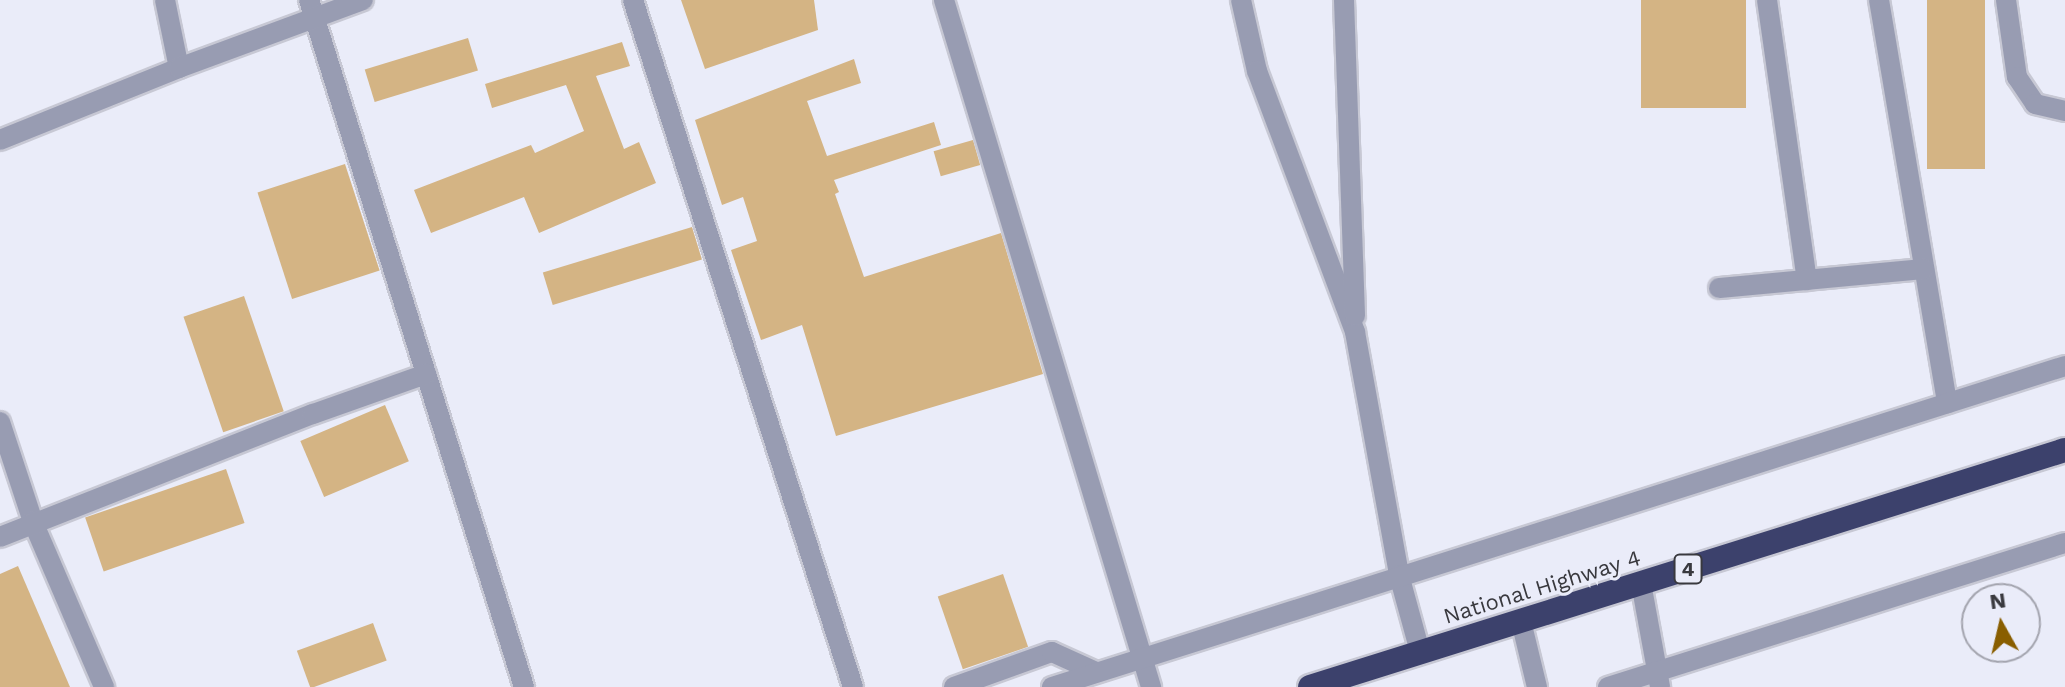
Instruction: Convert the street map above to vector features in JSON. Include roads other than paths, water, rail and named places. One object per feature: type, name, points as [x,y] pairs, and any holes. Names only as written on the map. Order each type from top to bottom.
[{"type":"highway","name":"National Highway 4","points":[[1310,687],[2065,450]]},
{"type":"street","points":[[165,0],[179,68]]},
{"type":"street","points":[[0,140],[179,68],[311,10],[363,0]]},
{"type":"street","points":[[633,0],[853,687]]},
{"type":"street","points":[[944,0],[1151,687]]},
{"type":"street","points":[[1241,0],[1257,71],[1355,332]]},
{"type":"street","points":[[1344,0],[1355,332],[1399,575],[1420,652]]},
{"type":"street","points":[[1767,0],[1807,280]]},
{"type":"street","points":[[1879,0],[1947,403]]},
{"type":"street","points":[[2006,0],[2017,77],[2035,104],[2065,111]]},
{"type":"street","points":[[311,10],[524,687]]},
{"type":"street","points":[[1719,288],[1924,269]]},
{"type":"street","points":[[1052,687],[2065,366]]},
{"type":"street","points":[[0,537],[426,374]]},
{"type":"street","points":[[0,422],[33,522],[104,687]]},
{"type":"street","points":[[1608,687],[1659,679],[2065,543]]},
{"type":"street","points":[[1641,583],[1659,679]]},
{"type":"street","points":[[1521,621],[1537,687]]},
{"type":"street","points":[[954,687],[1052,652],[1096,672]]}]
